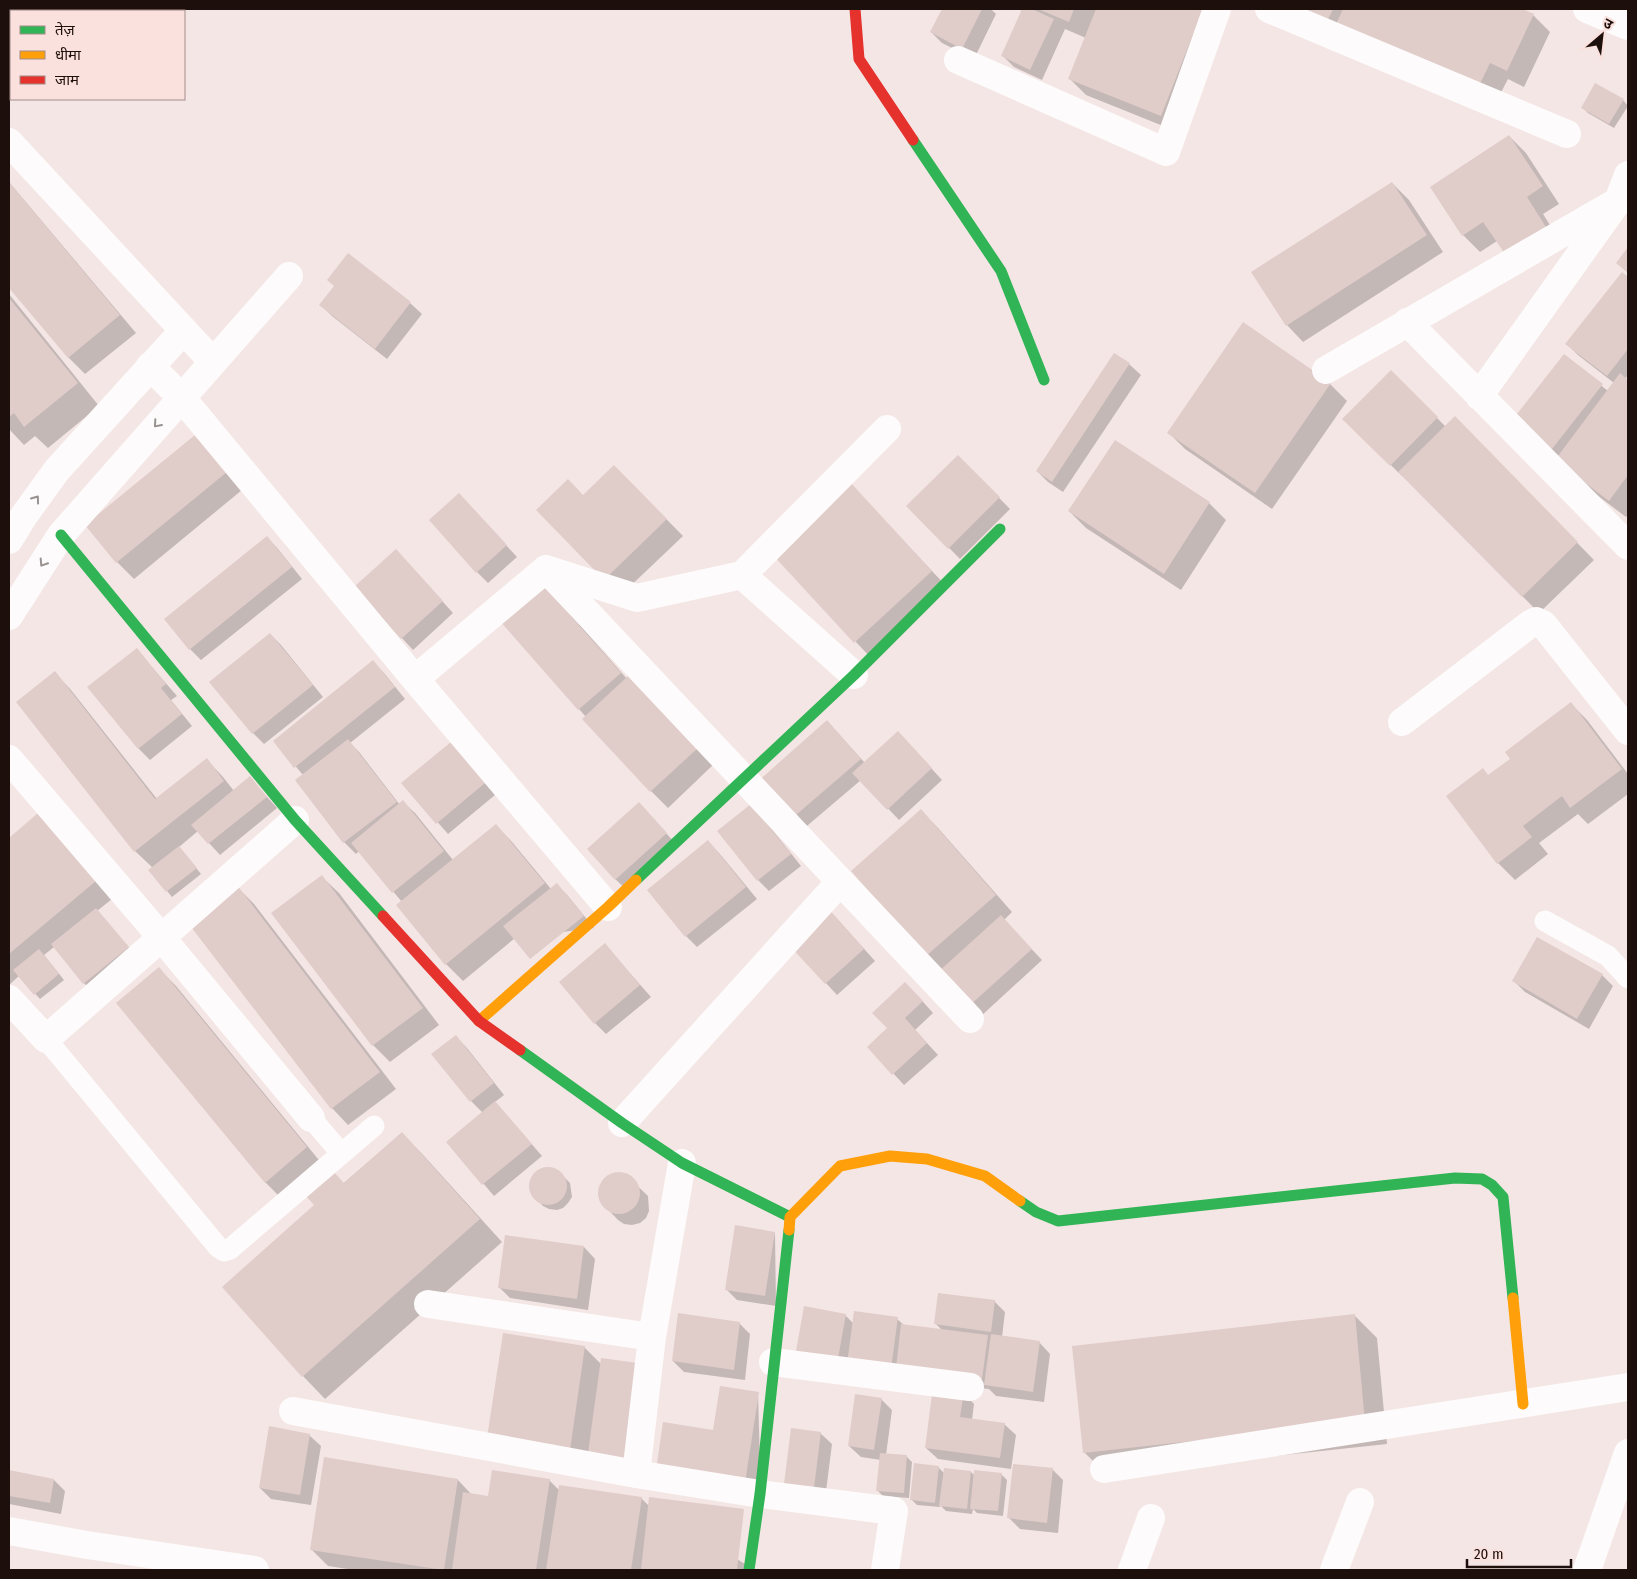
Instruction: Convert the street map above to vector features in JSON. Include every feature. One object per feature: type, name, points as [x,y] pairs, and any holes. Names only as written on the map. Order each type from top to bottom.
[{"type":"street","points":[[855,9],[859,59],[1001,272],[1044,380]]},
{"type":"street","points":[[958,60],[1166,152],[1217,9]]},
{"type":"street","points":[[1269,9],[1567,134]]},
{"type":"street","points":[[1587,9],[1628,26]]},
{"type":"street","points":[[9,142],[213,362]]},
{"type":"street","points":[[1479,396],[1618,202],[1628,175]]},
{"type":"street","points":[[1326,370],[1618,202]]},
{"type":"street","points":[[9,616],[61,535],[289,276]]},
{"type":"street","points":[[1407,322],[1479,396],[1624,532]]},
{"type":"street","points":[[9,540],[22,517],[58,470],[183,331]]},
{"type":"street","points":[[150,366],[181,397],[415,679],[608,907]]},
{"type":"street","points":[[546,569],[637,598],[742,574],[887,429]]},
{"type":"street","points":[[479,1021],[608,907],[854,675],[1000,529]]},
{"type":"street","points":[[61,535],[295,820],[479,1021],[682,1163],[790,1217]]},
{"type":"street","points":[[415,679],[546,569]]},
{"type":"street","points":[[546,569],[970,1019]]},
{"type":"street","points":[[742,574],[854,675]]},
{"type":"street","points":[[1402,722],[1536,621],[1543,624],[1628,730]]},
{"type":"street","points":[[9,759],[162,938],[311,1118]]},
{"type":"street","points":[[9,999],[46,1039],[295,820]]},
{"type":"street","points":[[622,1122],[840,882]]},
{"type":"street","points":[[749,1570],[760,1494],[790,1217],[840,1166],[890,1156],[927,1159],[985,1176],[1036,1212],[1058,1221],[1478,1177],[1491,1183],[1503,1196],[1523,1404]]},
{"type":"street","points":[[636,1474],[652,1337],[682,1163]]},
{"type":"street","points":[[428,1304],[652,1337]]},
{"type":"street","points":[[774,1362],[970,1387]]},
{"type":"street","points":[[1104,1469],[1628,1387]]},
{"type":"street","points":[[293,1411],[636,1474],[760,1494],[894,1511],[885,1570]]},
{"type":"street","points":[[1587,1570],[1628,1453]]},
{"type":"street","points":[[1334,1570],[1360,1502]]},
{"type":"street","points":[[1132,1570],[1151,1518]]},
{"type":"street","points":[[9,1531],[87,1545],[255,1570]]},
{"type":"lane","points":[[1545,921],[1608,956],[1628,978]]},
{"type":"lane","points":[[46,1039],[218,1247],[224,1251],[230,1250],[374,1126]]},
{"type":"lane","points":[[311,1118],[341,1153]]},
{"type":"building","points":[[942,9],[982,9],[962,49],[930,32]]},
{"type":"building","points":[[1022,9],[1032,9],[1054,19],[1030,70],[1001,56]]},
{"type":"building","points":[[1038,9],[1074,9],[1069,22]]},
{"type":"building","points":[[1096,9],[1203,9],[1161,116],[1068,79]]},
{"type":"building","points":[[1283,9],[1333,9],[1324,28]]},
{"type":"building","points":[[1343,9],[1523,9],[1534,14],[1507,71],[1490,63],[1477,90],[1336,24]]},
{"type":"building","points":[[1595,83],[1624,99],[1609,124],[1581,108]]},
{"type":"building","points":[[1509,135],[1543,186],[1527,197],[1546,227],[1505,254],[1483,222],[1462,236],[1430,187]]},
{"type":"building","points":[[9,182],[120,315],[68,358],[9,288]]},
{"type":"building","points":[[1392,182],[1427,235],[1286,326],[1251,272]]},
{"type":"building","points":[[1628,247],[1628,273],[1616,263]]},
{"type":"building","points":[[348,253],[411,302],[375,349],[319,305],[334,286],[327,280]]},
{"type":"building","points":[[1622,272],[1628,277],[1628,349],[1607,376],[1565,344]]},
{"type":"building","points":[[9,298],[78,383],[24,427],[14,413],[9,417]]},
{"type":"building","points":[[1243,322],[1331,383],[1255,493],[1167,433]]},
{"type":"building","points":[[1114,353],[1130,363],[1052,482],[1036,471]]},
{"type":"building","points":[[1564,354],[1603,384],[1552,449],[1513,419]]},
{"type":"building","points":[[1391,370],[1438,417],[1390,466],[1342,419]]},
{"type":"building","points":[[1620,373],[1628,380],[1628,475],[1609,501],[1555,460]]},
{"type":"building","points":[[1455,416],[1578,542],[1522,597],[1398,472]]},
{"type":"building","points":[[195,435],[227,472],[116,563],[85,525]]},
{"type":"building","points":[[1115,440],[1210,502],[1164,574],[1068,511]]},
{"type":"building","points":[[958,455],[1000,497],[948,549],[906,506]]},
{"type":"building","points":[[614,465],[667,519],[604,580],[536,510],[568,479],[583,495]]},
{"type":"building","points":[[850,482],[932,571],[854,643],[772,554]]},
{"type":"building","points":[[459,493],[507,545],[476,573],[429,520]]},
{"type":"building","points":[[267,536],[292,567],[189,650],[164,619]]},
{"type":"building","points":[[396,549],[443,601],[401,639],[354,587]]},
{"type":"building","points":[[542,583],[621,673],[578,710],[499,620]]},
{"type":"building","points":[[270,633],[313,685],[252,734],[209,682]]},
{"type":"building","points":[[137,648],[166,684],[161,688],[182,714],[138,749],[87,687]]},
{"type":"building","points":[[373,660],[395,687],[294,768],[273,741]]},
{"type":"building","points":[[55,671],[155,799],[207,758],[224,781],[134,852],[16,702]]},
{"type":"building","points":[[630,674],[699,747],[650,792],[582,719]]},
{"type":"building","points":[[1571,702],[1622,769],[1570,808],[1562,796],[1523,826],[1532,837],[1497,864],[1446,796],[1483,768],[1488,775],[1510,759],[1505,752]]},
{"type":"building","points":[[827,720],[861,759],[789,821],[756,783]]},
{"type":"building","points":[[898,731],[932,768],[887,810],[852,773]]},
{"type":"building","points":[[348,739],[397,802],[343,843],[295,780]]},
{"type":"building","points":[[451,742],[485,783],[436,824],[401,783]]},
{"type":"building","points":[[250,776],[267,797],[208,844],[191,825]]},
{"type":"building","points":[[403,800],[444,851],[392,893],[351,843]]},
{"type":"building","points":[[639,802],[667,833],[615,880],[587,849]]},
{"type":"building","points":[[751,804],[791,854],[757,881],[717,831]]},
{"type":"building","points":[[921,809],[996,895],[926,956],[851,871]]},
{"type":"building","points":[[38,813],[96,881],[9,954],[9,838]]},
{"type":"building","points":[[496,824],[545,883],[445,965],[396,905]]},
{"type":"building","points":[[708,840],[746,887],[685,937],[647,890]]},
{"type":"building","points":[[179,846],[197,868],[166,892],[148,870]]},
{"type":"building","points":[[322,875],[423,1008],[372,1046],[271,913]]},
{"type":"building","points":[[557,883],[584,916],[530,959],[503,926]]},
{"type":"building","points":[[237,885],[380,1072],[331,1109],[188,923]]},
{"type":"building","points":[[96,908],[129,947],[83,984],[51,944]]},
{"type":"building","points":[[828,908],[864,949],[825,984],[788,944]]},
{"type":"building","points":[[1001,915],[1032,949],[968,1007],[937,973]]},
{"type":"building","points":[[1537,937],[1603,974],[1577,1019],[1512,981]]},
{"type":"building","points":[[605,943],[640,985],[594,1024],[559,982]]},
{"type":"building","points":[[39,949],[59,974],[34,995],[13,970]]},
{"type":"building","points":[[159,967],[307,1147],[265,1183],[116,1003]]},
{"type":"building","points":[[905,982],[923,1001],[905,1018],[927,1043],[892,1075],[867,1047],[887,1028],[872,1013]]},
{"type":"building","points":[[456,1035],[494,1083],[470,1102],[431,1054]]},
{"type":"building","points":[[495,1101],[532,1144],[482,1185],[446,1142]]},
{"type":"building","points":[[402,1132],[480,1219],[302,1377],[222,1287],[314,1205],[304,1194],[332,1170],[344,1183]]},
{"type":"building","points":[[548,1167],[562,1172],[567,1186],[562,1200],[548,1205],[534,1200],[529,1186],[534,1172]]},
{"type":"building","points":[[619,1172],[634,1178],[640,1193],[634,1208],[619,1214],[604,1208],[598,1193],[604,1178]]},
{"type":"building","points":[[735,1225],[775,1232],[765,1296],[725,1290]]},
{"type":"building","points":[[505,1235],[584,1246],[577,1299],[498,1288]]},
{"type":"building","points":[[938,1293],[995,1300],[991,1332],[934,1324]]},
{"type":"building","points":[[804,1306],[846,1314],[837,1364],[795,1357]]},
{"type":"building","points":[[854,1311],[898,1317],[891,1369],[847,1364]]},
{"type":"building","points":[[678,1313],[740,1322],[734,1370],[672,1361]]},
{"type":"building","points":[[1355,1314],[1365,1422],[1083,1453],[1072,1346]]},
{"type":"building","points":[[901,1324],[988,1335],[982,1379],[896,1368]]},
{"type":"building","points":[[503,1333],[585,1346],[570,1450],[487,1438]]},
{"type":"building","points":[[991,1334],[1040,1341],[1033,1392],[984,1385]]},
{"type":"building","points":[[601,1358],[645,1364],[632,1460],[588,1453]]},
{"type":"building","points":[[720,1386],[759,1392],[745,1483],[656,1470],[663,1422],[713,1430]]},
{"type":"building","points":[[933,1387],[964,1391],[960,1417],[1005,1423],[1000,1458],[925,1448]]},
{"type":"building","points":[[855,1394],[882,1398],[874,1450],[848,1446]]},
{"type":"building","points":[[269,1426],[310,1434],[300,1495],[259,1488]]},
{"type":"building","points":[[791,1428],[821,1432],[814,1488],[784,1484]]},
{"type":"building","points":[[880,1453],[907,1455],[904,1493],[876,1491]]},
{"type":"building","points":[[324,1457],[458,1479],[444,1570],[310,1550]]},
{"type":"building","points":[[914,1463],[939,1466],[935,1503],[910,1500]]},
{"type":"building","points":[[1013,1464],[1053,1468],[1047,1523],[1007,1518]]},
{"type":"building","points":[[944,1468],[971,1471],[967,1509],[939,1506]]},
{"type":"building","points":[[9,1470],[54,1479],[50,1503],[9,1496]]},
{"type":"building","points":[[492,1470],[550,1479],[536,1570],[452,1570],[463,1492],[488,1496]]},
{"type":"building","points":[[974,1470],[1002,1473],[998,1511],[970,1509]]},
{"type":"building","points":[[559,1485],[642,1497],[631,1570],[546,1570]]},
{"type":"building","points":[[649,1497],[744,1509],[737,1570],[641,1570]]},
{"type":"traffic: fast","points":[[913,140],[1001,271],[1044,380]]},
{"type":"traffic: fast","points":[[636,880],[854,675],[1000,529]]},
{"type":"traffic: fast","points":[[61,535],[295,820],[383,916]]},
{"type":"traffic: fast","points":[[520,1050],[622,1123],[682,1163],[790,1217]]},
{"type":"traffic: fast","points":[[1020,1201],[1036,1212],[1058,1221],[1455,1178],[1482,1179],[1492,1185],[1503,1197],[1513,1298]]},
{"type":"traffic: fast","points":[[749,1570],[760,1494],[789,1230]]},
{"type":"traffic: slow","points":[[479,1021],[636,880]]},
{"type":"traffic: slow","points":[[789,1230],[790,1217],[840,1166],[890,1156],[927,1159],[985,1176],[1020,1201]]},
{"type":"traffic: slow","points":[[1513,1298],[1523,1404]]},
{"type":"traffic: jam","points":[[855,9],[859,59],[913,140]]},
{"type":"traffic: jam","points":[[383,916],[479,1021],[520,1050]]}]
